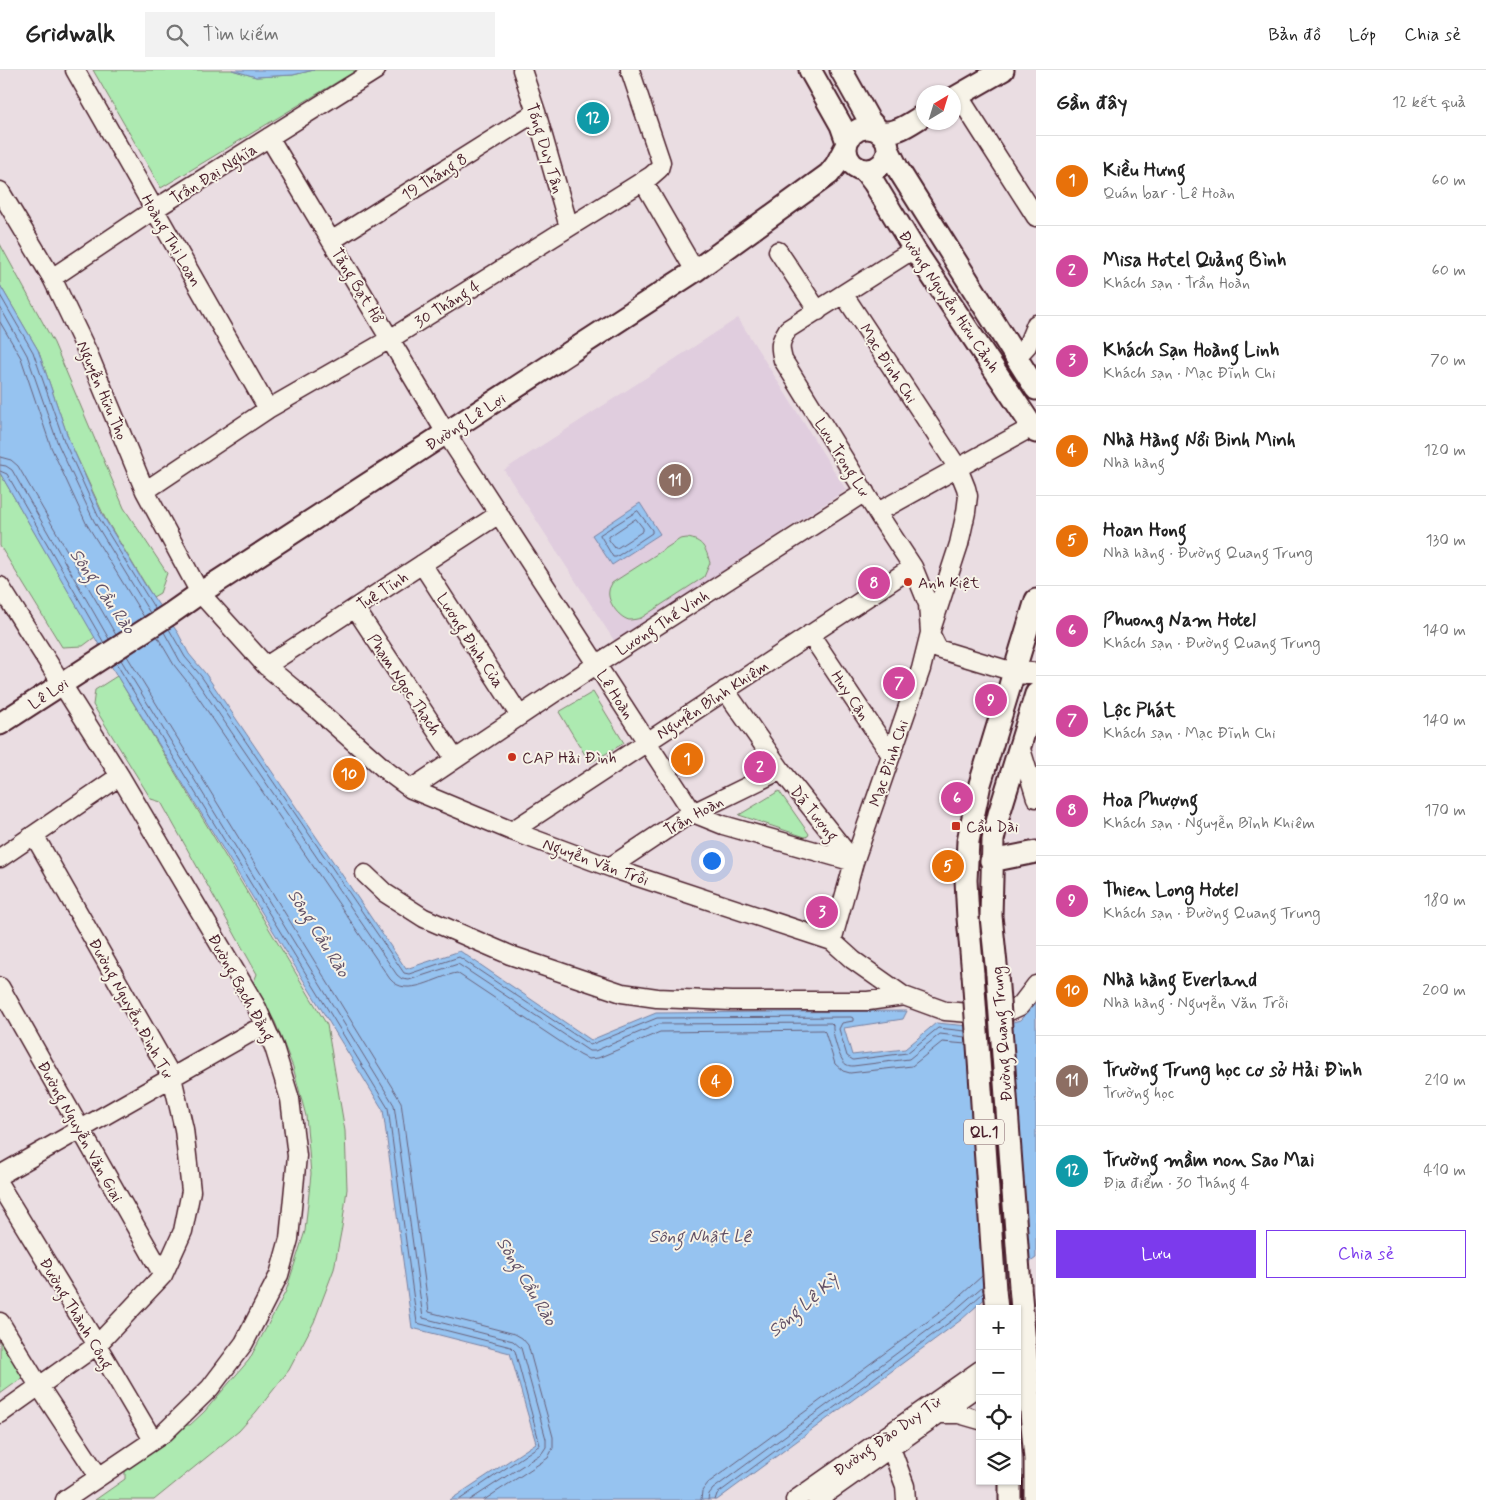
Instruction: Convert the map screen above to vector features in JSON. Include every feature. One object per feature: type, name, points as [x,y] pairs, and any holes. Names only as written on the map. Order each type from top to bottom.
[{"type":"main road","points":[[810,70],[841,125],[848,159],[860,169],[870,170],[882,164],[886,158],[884,141],[866,128],[853,133],[846,144]]},
{"type":"main road","name":"Đường Nguyễn Hữu Cảnh","points":[[841,70],[869,120],[884,141],[898,169],[1036,389]]},
{"type":"main road","points":[[961,94],[992,72]]},
{"type":"main road","points":[[884,141],[916,121]]},
{"type":"main road","name":"Đường Lê Lợi","points":[[829,174],[836,165],[846,144]]},
{"type":"main road","name":"Đường Lê Lợi","points":[[96,662],[695,271],[829,174],[839,170],[860,169]]},
{"type":"main road","name":"Đường Nguyễn Hữu Cảnh","points":[[860,169],[874,183],[914,249],[1034,429]]},
{"type":"main road","name":"Đường Quang Trung","points":[[996,1302],[974,974],[968,918],[966,880],[968,841],[980,784],[1036,600]]},
{"type":"main road","name":"Lê Lợi","points":[[0,724],[96,662]]},
{"type":"main road","points":[[1014,672],[1036,674]]},
{"type":"main road","name":"Đường Quang Trung","points":[[1035,1500],[1035,1459],[1022,1350],[1020,1286],[991,916],[991,861],[993,840],[999,814],[1036,694]]},
{"type":"main road","points":[[991,861],[1036,852]]},
{"type":"main road","points":[[1010,1485],[1010,1500]]},
{"type":"street","name":"Hoàng Thị Loan","points":[[76,70],[268,410]]},
{"type":"street","name":"Trần Đại Nghĩa","points":[[52,278],[154,209],[376,70]]},
{"type":"street","name":"Tống Duy Tân","points":[[522,70],[569,227]]},
{"type":"street","name":"30 Tháng 4","points":[[145,491],[268,410],[390,339],[660,169],[662,162],[630,70]]},
{"type":"street","points":[[961,104],[1036,217]]},
{"type":"street","name":"19 Tháng 8","points":[[331,241],[536,112]]},
{"type":"street","name":"Tăng Bạt Hổ","points":[[269,137],[446,433]]},
{"type":"street","points":[[643,181],[695,271]]},
{"type":"street","name":"Nguyễn Hữu Thọ","points":[[0,191],[52,278],[88,354],[145,491],[200,593]]},
{"type":"street","name":"Lưu Trọng Lư","points":[[914,249],[788,329],[782,339],[780,348],[783,360],[913,567],[928,604],[930,633]]},
{"type":"street","points":[[778,251],[818,311]]},
{"type":"street","name":"Mạc Đĩnh Chi","points":[[832,941],[854,862],[921,669],[930,633],[959,544],[966,512],[966,488],[958,468],[844,295]]},
{"type":"street","points":[[1016,358],[1027,346],[1036,324]]},
{"type":"street","points":[[878,512],[1034,429]]},
{"type":"street","name":"Lê Hoàn","points":[[446,433],[693,814]]},
{"type":"street","name":"Lương Thế Vinh","points":[[411,789],[596,664],[865,492]]},
{"type":"street","name":"Tuệ Tĩnh","points":[[266,666],[499,514]]},
{"type":"street","name":"Lương Định Của","points":[[422,564],[520,716]]},
{"type":"street","name":"Nguyễn Bỉnh Khiêm","points":[[512,831],[913,567]]},
{"type":"street","name":"Đường Bạch Đằng","points":[[0,586],[120,776],[257,1008],[274,1046],[290,1099],[297,1156],[289,1239],[279,1276],[244,1344],[210,1388],[164,1433],[65,1500]]},
{"type":"street","name":"Nguyễn Văn Trỗi","points":[[200,593],[266,666],[296,690],[388,772],[411,789],[512,831],[610,867],[832,941],[853,960],[904,996],[945,1011],[995,1015],[1007,1012],[1020,1006],[1036,985]]},
{"type":"street","name":"Phạm Ngọc Thạch","points":[[355,608],[455,760]]},
{"type":"street","points":[[930,633],[938,650],[1014,672]]},
{"type":"street","name":"Huy Cận","points":[[810,634],[891,755]]},
{"type":"street","name":"Dã Tượng","points":[[725,690],[781,770],[854,862]]},
{"type":"street","points":[[1020,746],[1036,798]]},
{"type":"street","name":"Trần Hoàn","points":[[610,867],[685,817],[781,770]]},
{"type":"street","points":[[0,858],[120,776]]},
{"type":"street","points":[[693,814],[723,826],[854,862]]},
{"type":"street","name":"Đường Nguyễn Đình Tư","points":[[0,1414],[97,1345],[162,1275],[183,1232],[191,1191],[184,1130],[172,1077],[34,835]]},
{"type":"street","points":[[365,874],[385,893],[424,918],[510,955],[622,993],[657,998],[732,1001],[868,1001],[904,996]]},
{"type":"street","name":"Đường Nguyễn Văn Giai","points":[[0,987],[162,1275]]},
{"type":"street","points":[[0,1175],[264,1025]]},
{"type":"street","name":"Đường Thành Công","points":[[0,1186],[153,1440]]},
{"type":"street","points":[[0,1322],[39,1386],[99,1477]]},
{"type":"street","points":[[936,1409],[976,1365]]},
{"type":"street","name":"Đường Đào Duy Từ","points":[[817,1500],[891,1448],[976,1374]]},
{"type":"street","name":"Đường Đào Duy Từ","points":[[795,1500],[936,1409],[976,1387]]},
{"type":"street","points":[[936,1409],[976,1419]]},
{"type":"street","points":[[891,1448],[905,1486],[906,1500]]},
{"type":"shaded area","points":[[738,318],[846,490],[615,642],[504,470]]},
{"type":"green space","points":[[93,70],[232,70],[256,77],[293,75],[314,70],[357,70],[161,188]]},
{"type":"green space","points":[[0,244],[54,343],[124,508],[167,573],[160,593],[153,597],[105,518],[69,440],[38,350],[0,285]]},
{"type":"green space","points":[[0,473],[95,637],[83,646],[62,647],[0,546]]},
{"type":"green space","points":[[687,538],[700,543],[707,553],[710,563],[704,577],[641,618],[629,620],[621,616],[614,608],[610,599],[609,590],[612,583],[680,539]]},
{"type":"green space","points":[[117,676],[327,1025],[345,1131],[347,1189],[342,1227],[334,1269],[314,1322],[289,1370],[239,1431],[154,1500],[95,1500],[125,1479],[125,1470],[174,1437],[185,1425],[190,1425],[204,1412],[249,1360],[286,1291],[305,1231],[311,1174],[306,1116],[293,1067],[275,1022],[253,984],[257,974],[161,802],[151,799],[93,705],[95,690]]},
{"type":"green space","points":[[593,692],[624,743],[590,763],[559,712]]},
{"type":"green space","points":[[779,791],[809,834],[808,836],[805,837],[739,815]]},
{"type":"green space","points":[[0,1332],[25,1374],[0,1394]]},
{"type":"water","points":[[232,70],[314,70],[293,75],[256,77]]},
{"type":"water","name":"Sông Nhật Lệ","points":[[0,285],[38,350],[69,440],[103,516],[147,588],[178,633],[189,654],[205,673],[406,969],[460,951],[591,1040],[656,1013],[907,1011],[903,1019],[844,1028],[852,1055],[905,1049],[936,1023],[992,1028],[1020,1020],[1036,1003],[1036,1258],[1009,1277],[961,1320],[717,1500],[450,1500],[536,1443],[510,1353],[412,1328],[383,1110],[117,676],[0,473]]},
{"type":"water","points":[[640,503],[660,534],[612,565],[592,535]]},
{"type":"place","name":"Trường mầm non Sao Mai","points":[[593,118]]},
{"type":"place","name":"Trường Trung học cơ sở Hải Đình","points":[[675,480]]},
{"type":"place","name":"Anh Kiệt","points":[[908,582]]},
{"type":"place","name":"Hoa Phượng","points":[[874,583]]},
{"type":"place","name":"Lộc Phát","points":[[899,683]]},
{"type":"place","name":"Thien Long Hotel","points":[[991,700]]},
{"type":"place","name":"CAP Hải Đình","points":[[512,757]]},
{"type":"place","name":"Kiều Hưng","points":[[687,759]]},
{"type":"place","name":"Misa Hotel Quảng Bình","points":[[760,767]]},
{"type":"place","name":"Nhà hàng Everland","points":[[349,774]]},
{"type":"place","name":"Phuong Nam Hotel","points":[[957,798]]},
{"type":"place","name":"Cầu Dài","points":[[956,826]]},
{"type":"place","name":"Hoan Hong","points":[[948,866]]},
{"type":"place","name":"Khách Sạn Hoàng Linh","points":[[822,912]]},
{"type":"place","name":"Nhà Hàng Nổi Binh Minh","points":[[716,1081]]},
{"type":"water label","name":"Sông Cầu Rào","points":[[103,591]]},
{"type":"water label","name":"Sông Cầu Rào","points":[[319,933]]},
{"type":"water label","name":"Sông Cầu Rào","points":[[527,1281]]},
{"type":"water label","name":"Sông Lệ Kỳ","points":[[803,1305]]}]
